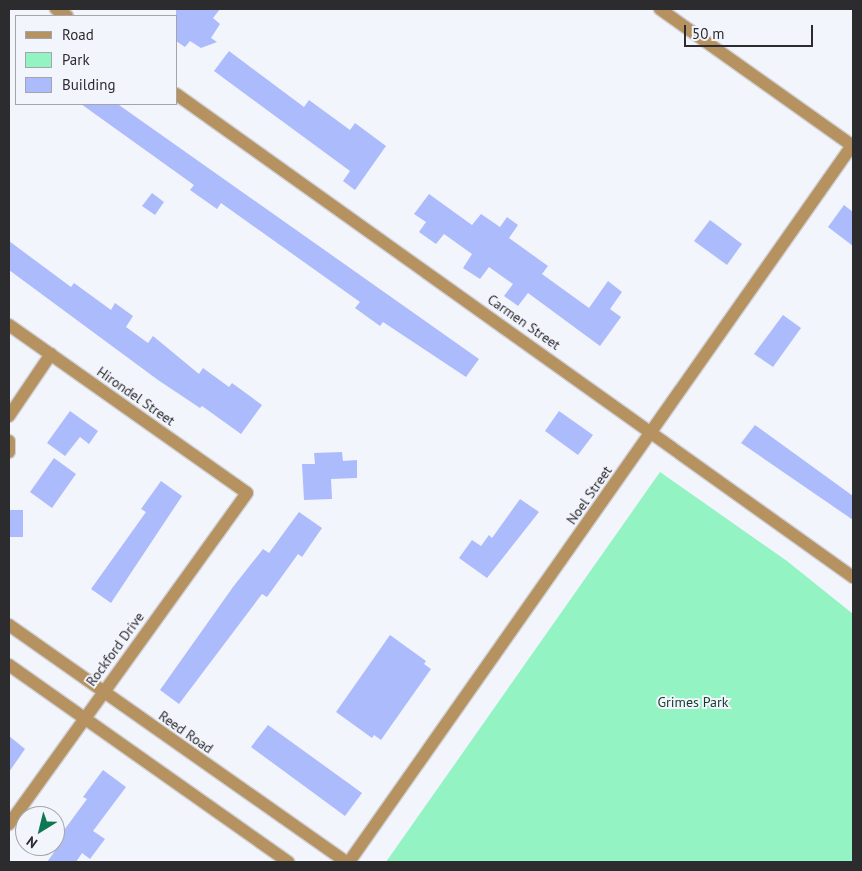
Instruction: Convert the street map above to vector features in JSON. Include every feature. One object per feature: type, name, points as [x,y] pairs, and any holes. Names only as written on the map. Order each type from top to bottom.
[{"type":"street","points":[[660,9],[853,145]]},
{"type":"street","name":"Carmen Street","points":[[178,95],[652,431],[853,577]]},
{"type":"street","name":"Noel Street","points":[[348,862],[853,145]]},
{"type":"street","name":"Hirondel Street","points":[[9,325],[247,492]]},
{"type":"street","points":[[9,416],[51,354]]},
{"type":"street","points":[[9,442],[9,452]]},
{"type":"street","name":"Rockford Drive","points":[[9,824],[247,492]]},
{"type":"street","name":"Reed Road","points":[[9,625],[348,862]]},
{"type":"street","points":[[9,665],[288,862]]},
{"type":"green space","name":"Grimes Park","points":[[660,472],[787,561],[853,614],[853,862],[386,862]]},
{"type":"building","points":[[176,9],[220,9],[213,18],[220,24],[211,38],[217,42],[201,48],[190,41],[185,47],[178,42],[178,15],[176,15]]},
{"type":"building","points":[[229,51],[304,107],[309,100],[350,130],[355,123],[386,146],[355,190],[343,181],[350,171],[214,71]]},
{"type":"building","points":[[82,105],[119,105],[479,359],[466,377],[383,322],[380,326],[355,308],[360,302],[221,203],[217,209],[190,190],[194,185]]},
{"type":"building","points":[[152,193],[164,202],[155,215],[142,206]]},
{"type":"building","points":[[429,194],[472,225],[481,214],[500,227],[507,217],[518,225],[509,238],[548,266],[542,274],[589,308],[608,281],[622,292],[610,309],[621,317],[600,346],[528,293],[518,306],[504,296],[513,284],[489,267],[480,279],[463,268],[472,254],[444,234],[436,244],[419,232],[426,222],[414,214]]},
{"type":"building","points":[[844,205],[853,212],[853,246],[828,227]]},
{"type":"building","points":[[710,220],[742,244],[727,265],[694,241]]},
{"type":"building","points":[[9,241],[71,287],[74,283],[111,310],[115,303],[133,316],[126,327],[148,343],[153,336],[199,374],[203,368],[229,387],[232,383],[262,405],[241,434],[202,406],[200,408],[158,380],[9,270]]},
{"type":"building","points":[[783,315],[801,328],[773,367],[754,354]]},
{"type":"building","points":[[70,411],[98,431],[89,444],[80,437],[65,456],[47,443]]},
{"type":"building","points":[[559,411],[593,435],[578,455],[545,431]]},
{"type":"building","points":[[755,425],[853,496],[853,520],[741,443]]},
{"type":"building","points":[[342,452],[343,461],[357,460],[357,478],[331,479],[332,499],[304,500],[302,464],[315,464],[314,453]]},
{"type":"building","points":[[54,458],[76,474],[52,508],[30,492]]},
{"type":"building","points":[[161,481],[182,496],[111,603],[91,589],[146,512],[141,509]]},
{"type":"building","points":[[520,499],[539,512],[487,578],[459,558],[472,540],[481,546],[489,535],[492,538]]},
{"type":"building","points":[[9,510],[23,510],[23,537],[9,537]]},
{"type":"building","points":[[299,512],[322,528],[302,557],[298,554],[267,597],[262,594],[179,704],[160,690],[233,587],[263,549],[269,553]]},
{"type":"building","points":[[390,635],[426,661],[424,664],[431,669],[381,740],[374,735],[372,738],[336,712]]},
{"type":"building","points":[[268,725],[362,793],[345,816],[251,747]]},
{"type":"building","points":[[9,736],[25,749],[9,772]]},
{"type":"building","points":[[103,770],[126,787],[93,831],[105,839],[90,859],[82,853],[76,862],[47,862],[51,856],[65,856],[65,829],[87,799],[83,797]]}]
